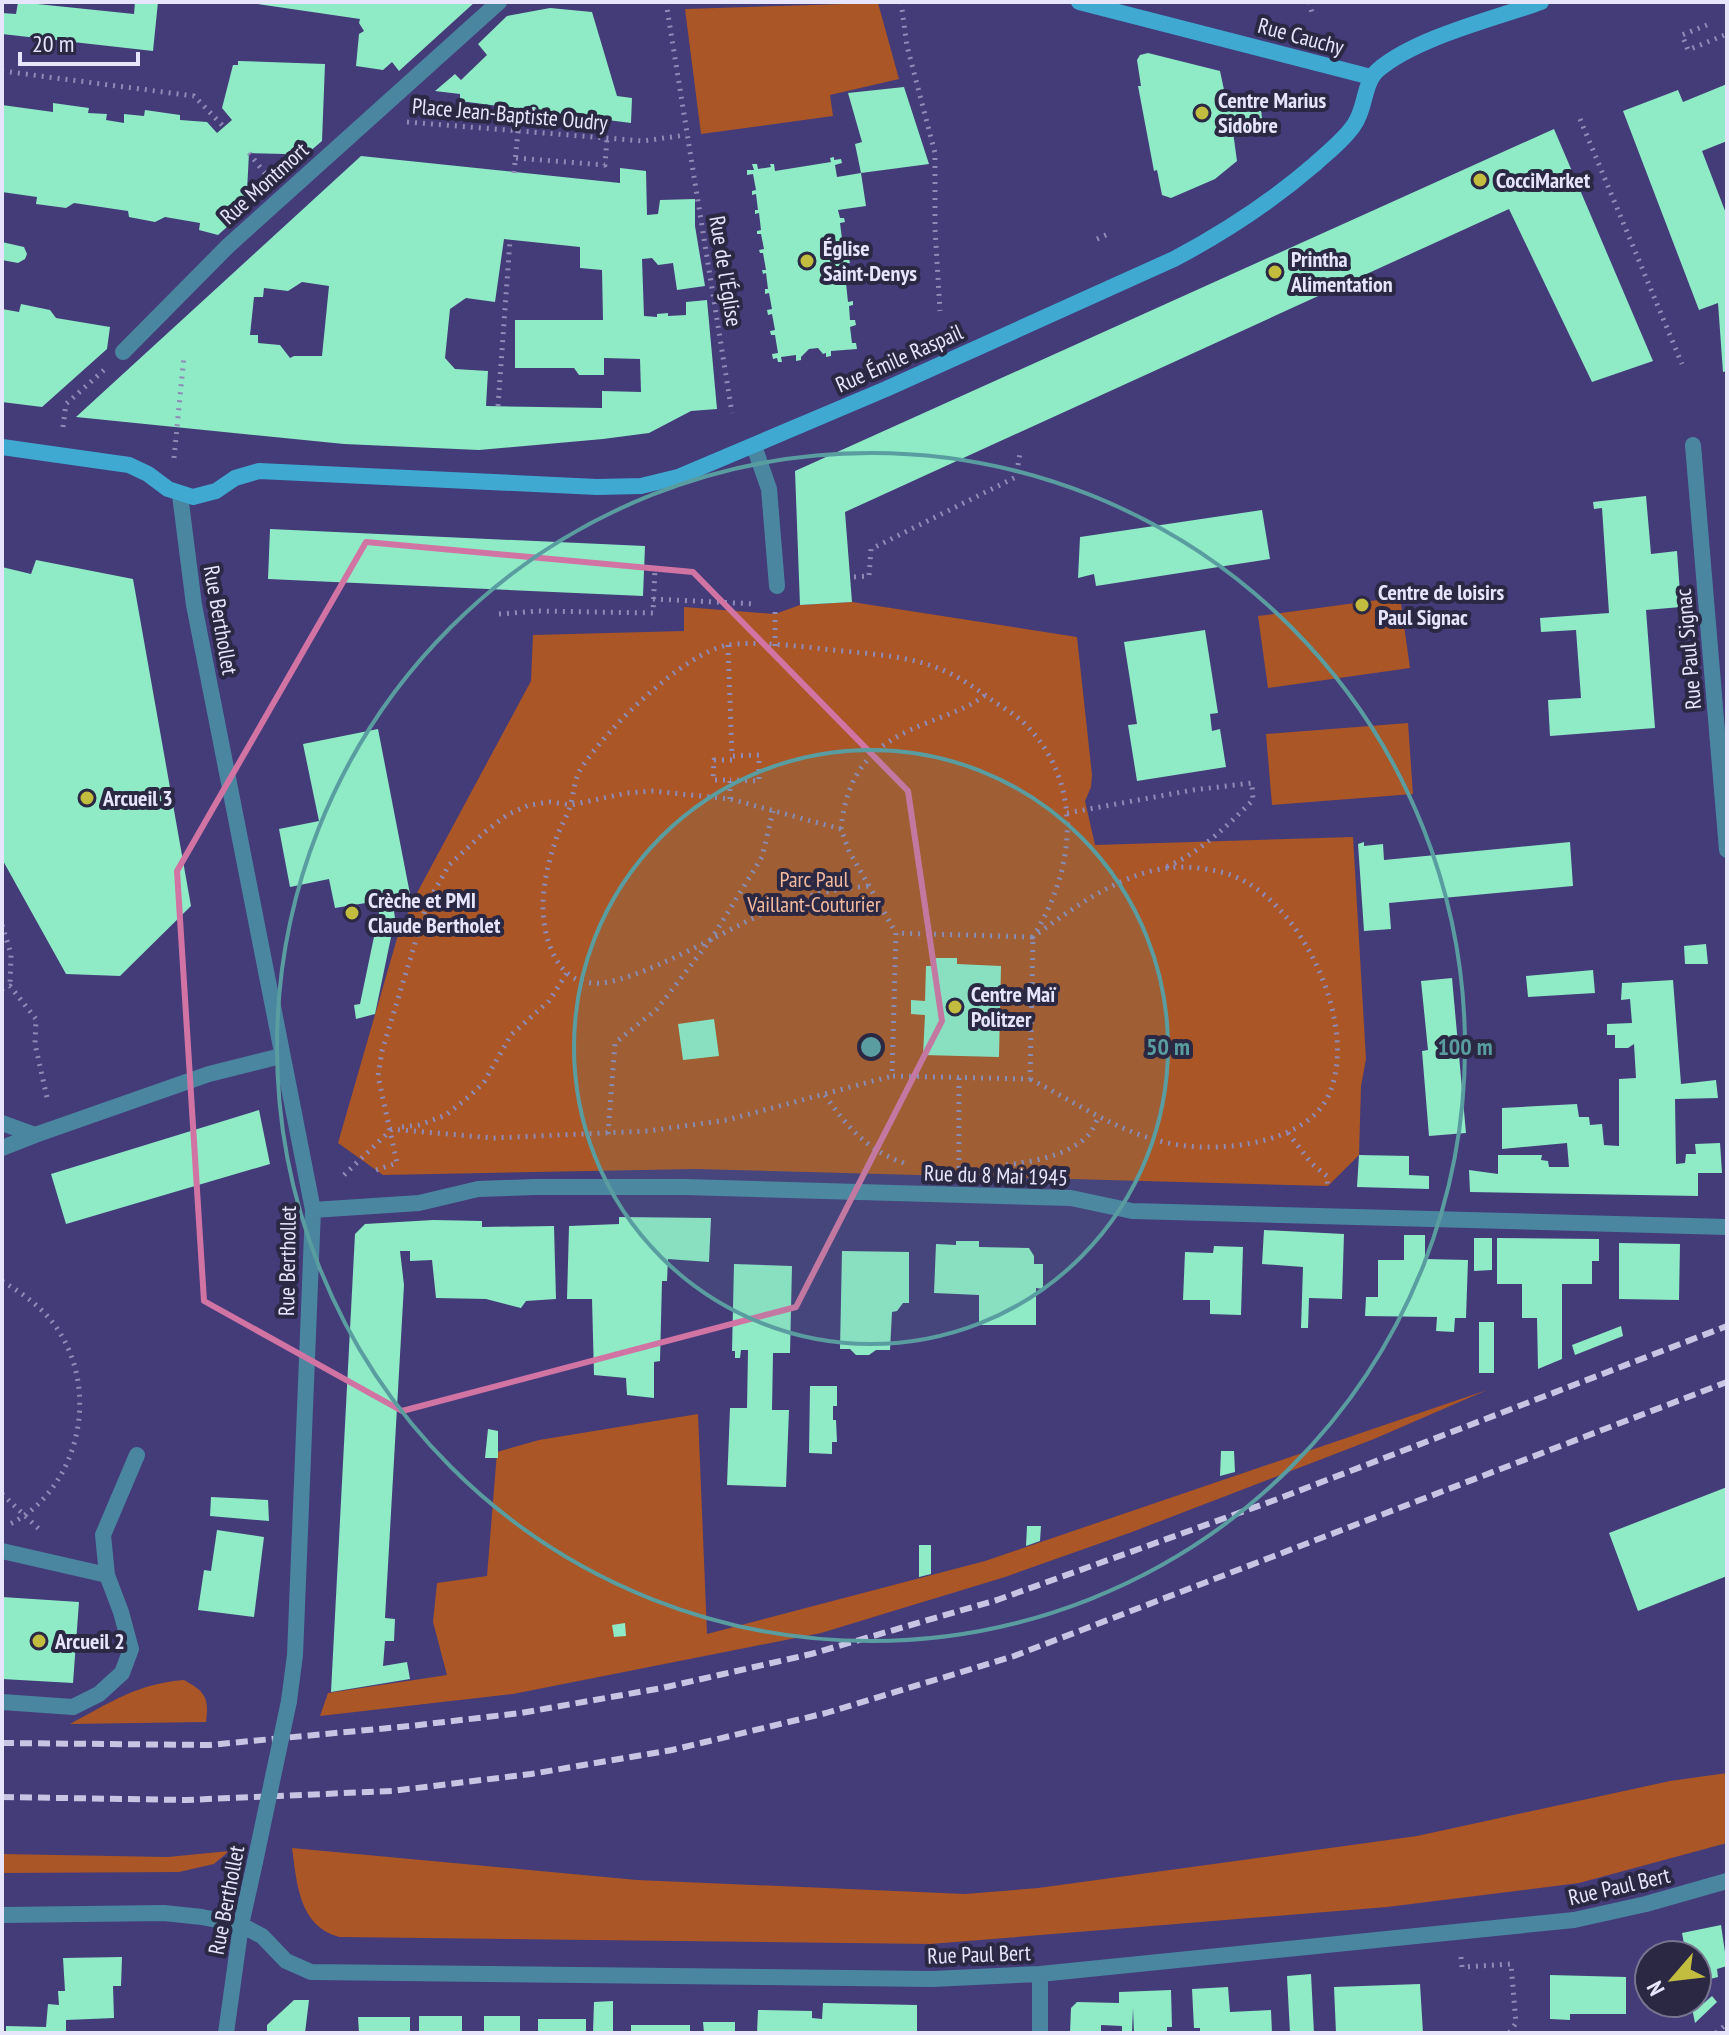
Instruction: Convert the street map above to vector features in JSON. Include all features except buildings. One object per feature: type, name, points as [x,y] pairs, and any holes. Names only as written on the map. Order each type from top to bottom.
[{"type":"street","name":"Rue Montmort","points":[[123,352],[228,246],[499,2]]},
{"type":"street","name":"Rue Cauchy","points":[[1079,2],[1371,77]]},
{"type":"street","points":[[1371,77],[1398,57],[1420,46],[1541,2]]},
{"type":"street","name":"Rue Émile Raspail","points":[[180,495],[206,495],[235,478],[259,471],[627,488],[678,477],[1165,263],[1218,236],[1288,188],[1331,150],[1354,126],[1371,77]]},
{"type":"street","name":"Rue Paul Signac","points":[[1693,445],[1727,850]]},
{"type":"street","points":[[754,446],[769,489],[777,586]]},
{"type":"street","points":[[2,447],[129,465],[180,495]]},
{"type":"street","name":"Rue Berthollet","points":[[180,495],[194,605],[313,1210],[295,1655],[289,1701],[241,1925],[226,2033]]},
{"type":"street","points":[[2,1148],[209,1074],[281,1056]]},
{"type":"street","points":[[2,1123],[35,1135]]},
{"type":"street","name":"Rue du 8 Mai 1945","points":[[313,1210],[419,1203],[478,1189],[685,1187],[1071,1198],[1132,1211],[1727,1227]]},
{"type":"street","points":[[2,1702],[73,1707],[99,1694],[122,1673],[131,1649],[107,1575],[103,1535],[137,1455]]},
{"type":"street","points":[[2,1551],[107,1575]]},
{"type":"street","name":"Rue Paul Bert","points":[[241,1925],[262,1936],[286,1961],[311,1972],[932,1979],[1040,1974],[1574,1920],[1727,1881]]},
{"type":"street","points":[[2,1915],[164,1913],[241,1925]]},
{"type":"street","points":[[1040,1974],[1040,2033]]},
{"type":"path","name":"Rue de l'Église","points":[[666,2],[732,413]]},
{"type":"path","points":[[901,2],[907,46],[935,153],[940,311]]},
{"type":"path","points":[[1309,2],[1312,13]]},
{"type":"path","points":[[1707,25],[1682,35],[1688,50],[1725,35],[1727,43]]},
{"type":"path","points":[[2,71],[194,96],[224,127]]},
{"type":"path","name":"Place Jean-Baptiste Oudry","points":[[376,112],[399,121],[643,141],[686,135]]},
{"type":"path","points":[[1580,119],[1682,364]]},
{"type":"path","points":[[514,173],[518,131]]},
{"type":"path","points":[[516,158],[605,165],[607,138]]},
{"type":"path","points":[[1097,239],[1108,234]]},
{"type":"path","points":[[498,406],[510,240]]},
{"type":"path","points":[[66,404],[123,352]]},
{"type":"path","points":[[174,463],[184,356]]},
{"type":"path","points":[[854,577],[869,576],[871,549],[1016,477],[1020,453]]},
{"type":"path","points":[[499,614],[538,611],[653,613],[655,568]]},
{"type":"path","points":[[653,599],[760,604]]},
{"type":"path","points":[[775,614],[775,646]]},
{"type":"path","points":[[728,645],[732,760],[714,760],[713,780],[759,781],[759,755],[732,756]]},
{"type":"path","points":[[868,886],[829,890],[785,904],[638,973],[592,984],[567,973],[558,963],[551,948],[543,909],[548,864],[571,805],[580,769],[630,711],[695,658],[728,645],[775,646],[867,654],[927,664],[960,678],[1024,723],[1048,753],[1064,790],[1069,828],[1056,888],[1047,914],[1033,937],[1030,1079]]},
{"type":"path","points":[[892,1076],[896,933],[849,851],[841,829],[852,782],[873,755],[903,731],[975,704],[985,695]]},
{"type":"path","points":[[730,780],[730,799]]},
{"type":"path","points":[[896,933],[1033,937],[1098,891],[1185,859],[1253,800],[1252,783],[1180,792],[1067,813]]},
{"type":"path","points":[[376,1170],[397,1163],[378,1076],[382,1051],[427,904],[449,865],[466,847],[507,815],[529,805],[550,802],[571,805],[652,791],[730,799],[841,829]]},
{"type":"path","points":[[608,1134],[615,1043],[657,1009],[712,938],[762,857],[773,811]]},
{"type":"path","points":[[390,1129],[493,1138],[608,1134],[727,1120],[892,1076],[1030,1079],[1133,1132],[1176,1145],[1215,1149],[1288,1133],[1314,1114],[1329,1095],[1336,1071],[1337,1044],[1324,981],[1291,922],[1269,899],[1245,881],[1218,871],[1183,867],[1158,871]]},
{"type":"path","points":[[2,925],[11,954],[10,986],[36,1019],[35,1044],[53,1129]]},
{"type":"path","points":[[344,1175],[390,1129],[419,1125],[446,1115],[471,1095],[484,1082],[511,1035],[549,1001],[567,973]]},
{"type":"path","points":[[2,989],[10,986]]},
{"type":"path","points":[[959,1077],[959,1177]]},
{"type":"path","points":[[825,1095],[863,1142],[881,1154],[915,1165]]},
{"type":"path","points":[[1002,1165],[1046,1157],[1072,1146],[1090,1132],[1099,1116]]},
{"type":"path","points":[[1288,1133],[1312,1164],[1327,1176],[1328,1186]]},
{"type":"path","points":[[943,1168],[973,1168]]},
{"type":"path","points":[[2,1281],[44,1312],[62,1335],[77,1375],[80,1403],[78,1432],[59,1480],[44,1500],[25,1516],[2,1528]]},
{"type":"path","points":[[1461,1954],[1462,1967],[1511,1964],[1516,2023],[1509,2033]]},
{"type":"path","points":[[1716,2033],[1727,2024]]},
{"type":"highlighted area","points":[[366,542],[693,572],[908,791],[942,1021],[796,1307],[402,1411],[204,1301],[177,871]]},
{"type":"green space","points":[[878,3],[899,79],[830,95],[833,116],[701,134],[685,9]]},
{"type":"green space","points":[[1400,597],[1410,668],[1268,688],[1258,616]]},
{"type":"green space","name":"Parc Paul Vaillant-Couturier","points":[[852,602],[1077,637],[1092,775],[1085,801],[1095,845],[1353,837],[1366,1059],[1361,1086],[1359,1155],[1328,1186],[695,1169],[383,1175],[338,1143],[398,935],[418,891],[531,681],[533,635],[684,631],[684,607],[775,614],[800,605]]},
{"type":"green space","points":[[1408,723],[1413,794],[1272,805],[1266,734]]},
{"type":"green space","points":[[1487,1390],[1374,1439],[1132,1532],[1005,1577],[821,1633],[513,1694],[320,1716],[328,1693],[447,1675],[433,1622],[437,1583],[487,1576],[497,1452],[539,1440],[698,1414],[707,1634],[985,1561]]},
{"type":"green space","points":[[184,1680],[204,1696],[206,1722],[70,1724],[138,1690]]},
{"type":"green space","points":[[1727,1773],[1727,1843],[1579,1883],[1387,1907],[930,1944],[339,1937],[315,1924],[302,1902],[292,1848],[637,1880],[965,1894],[1038,1888],[1417,1836],[1670,1781]]},
{"type":"green space","points":[[229,1851],[214,1864],[179,1872],[2,1873],[2,1854],[168,1857]]},
{"type":"railway","points":[[2,1743],[209,1745],[410,1726],[521,1713],[662,1688],[811,1654],[997,1600],[1275,1500],[1727,1326]]},
{"type":"railway","points":[[2,1797],[186,1800],[392,1791],[531,1774],[672,1750],[826,1713],[1014,1656],[1727,1382]]},
{"type":"place","name":"Centre Marius Sidobre","points":[[1202,113]]},
{"type":"place","name":"CocciMarket","points":[[1480,180]]},
{"type":"place","name":"Église Saint-Denys","points":[[807,261]]},
{"type":"place","name":"Printha Alimentation","points":[[1275,272]]},
{"type":"place","name":"Centre de loisirs Paul Signac","points":[[1362,605]]},
{"type":"place","name":"Arcueil 3","points":[[87,798]]},
{"type":"place","name":"Crèche et PMI Claude Bertholet","points":[[352,913]]},
{"type":"place","name":"Centre Maï Politzer","points":[[955,1007]]},
{"type":"place","name":"Arcueil 2","points":[[39,1641]]}]
